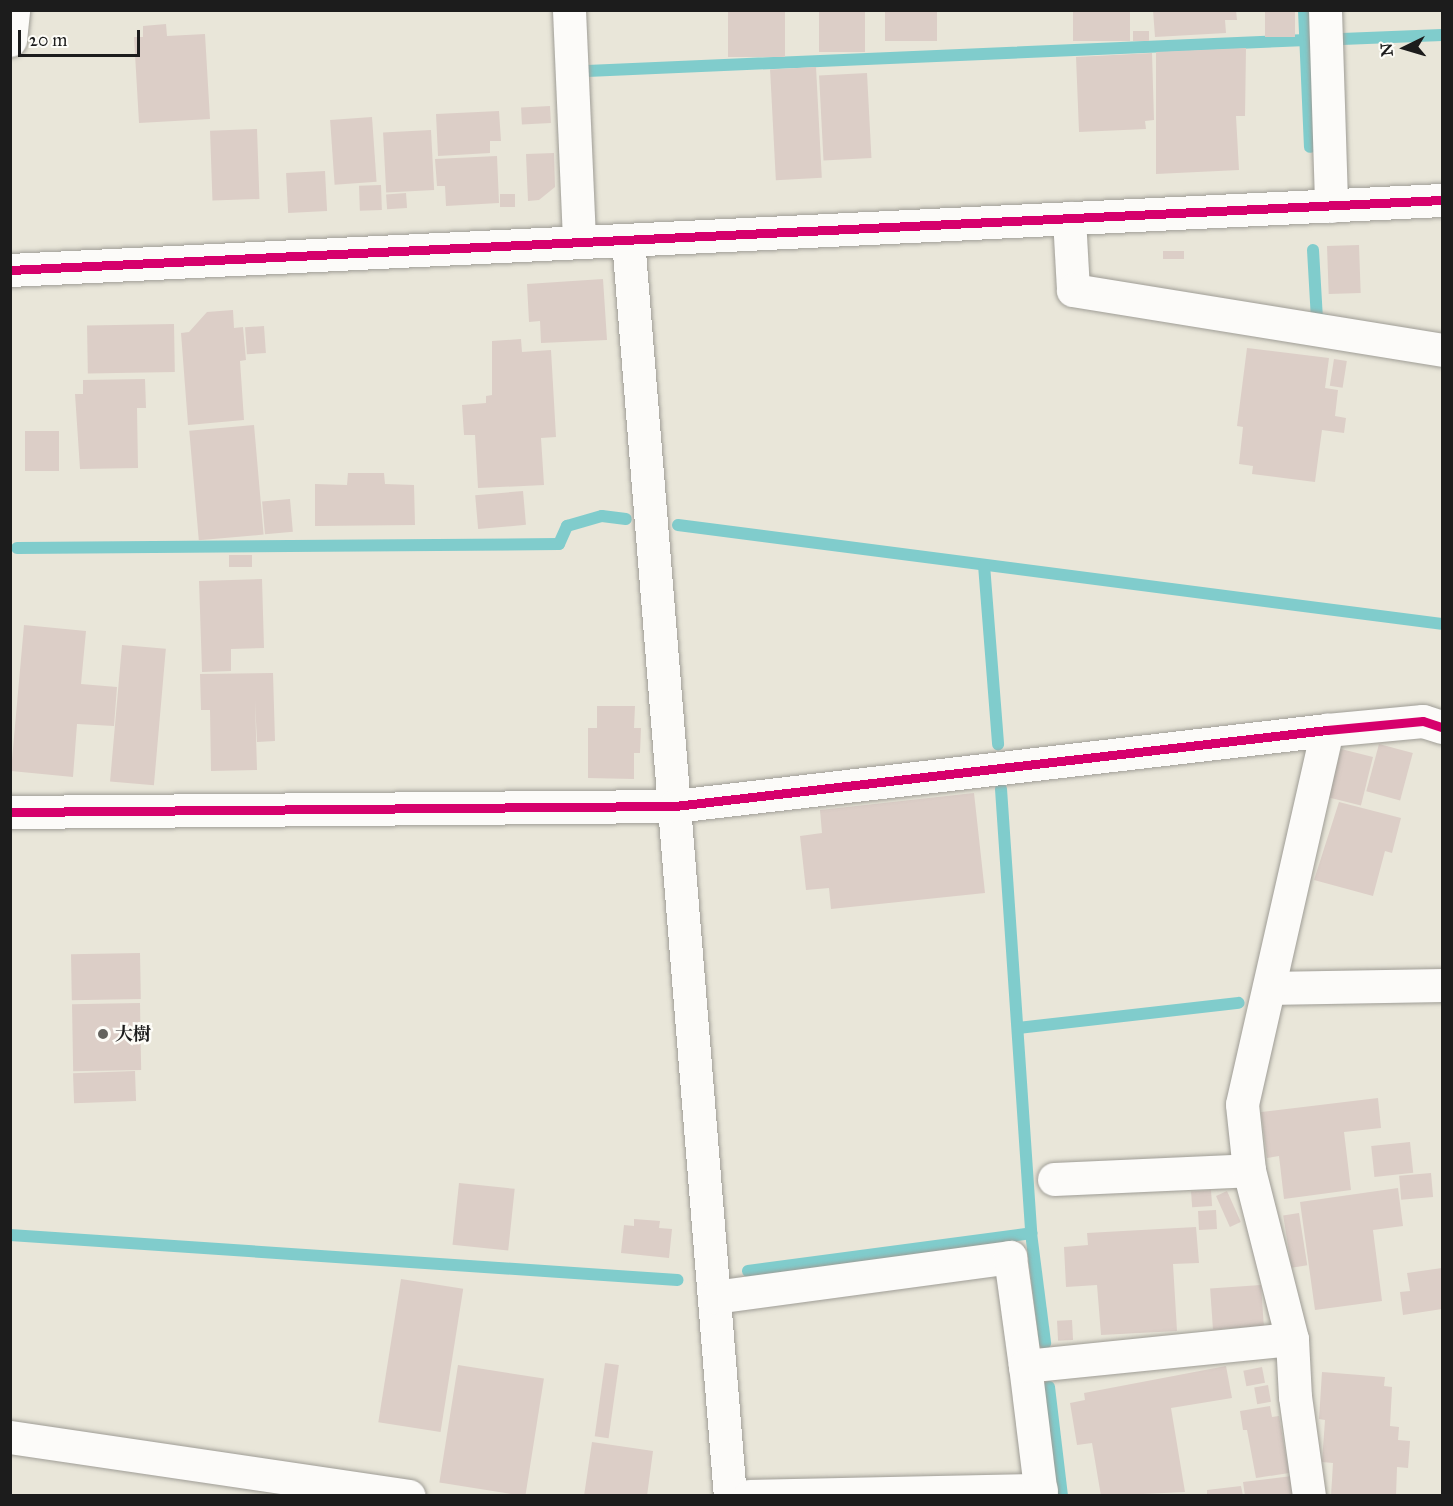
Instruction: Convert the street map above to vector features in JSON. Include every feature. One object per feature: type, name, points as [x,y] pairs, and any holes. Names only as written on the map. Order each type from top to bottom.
[{"type":"street","points":[[10,40],[13,10]]},
{"type":"street","points":[[569,10],[579,242]]},
{"type":"street","points":[[1325,10],[1331,206]]},
{"type":"street","points":[[10,270],[1443,200]]},
{"type":"street","points":[[1069,218],[1072,290],[1443,350]]},
{"type":"street","points":[[628,240],[715,1297],[729,1496]]},
{"type":"street","points":[[10,812],[675,806],[1327,730],[1423,721],[1443,727]]},
{"type":"street","points":[[1309,1496],[1294,1397],[1292,1339],[1249,1170],[1242,1104],[1327,730]]},
{"type":"street","points":[[1269,988],[1443,985]]},
{"type":"street","points":[[1054,1179],[1249,1170]]},
{"type":"street","points":[[715,1297],[1010,1257],[1041,1493],[750,1496]]},
{"type":"street","points":[[1024,1366],[1292,1339]]},
{"type":"street","points":[[10,1437],[409,1496]]},
{"type":"building","points":[[728,10],[785,10],[785,57],[728,57]]},
{"type":"building","points":[[819,10],[865,10],[865,52],[819,52]]},
{"type":"building","points":[[885,10],[937,10],[937,41],[885,41]]},
{"type":"building","points":[[1073,10],[1130,10],[1130,41],[1073,41]]},
{"type":"building","points":[[1153,10],[1236,10],[1237,20],[1225,20],[1226,33],[1155,37]]},
{"type":"building","points":[[1265,10],[1295,10],[1295,37],[1265,37]]},
{"type":"building","points":[[166,24],[167,36],[205,34],[210,119],[139,123],[134,37],[143,37],[143,26]]},
{"type":"building","points":[[1133,31],[1149,31],[1149,41],[1133,41]]},
{"type":"building","points":[[1246,48],[1245,116],[1236,116],[1239,170],[1156,174],[1156,52]]},
{"type":"building","points":[[1152,53],[1154,120],[1145,121],[1146,129],[1079,132],[1076,57]]},
{"type":"building","points":[[816,67],[822,178],[776,180],[770,69]]},
{"type":"building","points":[[867,73],[871,158],[824,160],[819,76]]},
{"type":"building","points":[[550,106],[551,123],[522,124],[521,108]]},
{"type":"building","points":[[499,111],[501,141],[490,141],[490,153],[438,156],[436,114]]},
{"type":"building","points":[[372,117],[377,182],[335,185],[330,120]]},
{"type":"building","points":[[257,129],[259,199],[212,201],[210,131]]},
{"type":"building","points":[[431,130],[434,190],[386,192],[383,133]]},
{"type":"building","points":[[554,153],[555,187],[539,200],[528,201],[526,154]]},
{"type":"building","points":[[497,156],[499,203],[446,206],[445,186],[437,186],[435,159]]},
{"type":"building","points":[[325,171],[327,211],[288,213],[286,173]]},
{"type":"building","points":[[381,185],[382,210],[360,211],[359,186]]},
{"type":"building","points":[[406,193],[407,208],[387,209],[386,194]]},
{"type":"building","points":[[500,194],[515,194],[515,207],[500,207]]},
{"type":"building","points":[[1359,245],[1361,293],[1329,294],[1327,246]]},
{"type":"building","points":[[1163,251],[1184,251],[1184,259],[1163,259]]},
{"type":"building","points":[[603,279],[607,340],[541,343],[540,321],[529,322],[527,284]]},
{"type":"building","points":[[233,310],[234,328],[243,327],[246,360],[240,361],[244,420],[188,425],[181,333],[189,332],[207,312]]},
{"type":"building","points":[[174,324],[175,372],[88,374],[87,326]]},
{"type":"building","points":[[264,326],[266,353],[247,354],[245,327]]},
{"type":"building","points":[[521,339],[522,352],[551,350],[556,437],[541,438],[544,485],[478,488],[475,435],[464,435],[462,405],[486,403],[486,396],[492,395],[492,341]]},
{"type":"building","points":[[1247,348],[1329,358],[1325,388],[1338,390],[1335,416],[1346,418],[1344,433],[1322,430],[1315,482],[1252,474],[1253,466],[1239,464],[1243,427],[1237,426]]},
{"type":"building","points":[[1334,359],[1347,361],[1343,388],[1330,386]]},
{"type":"building","points":[[145,379],[146,408],[137,408],[138,468],[80,469],[75,394],[83,394],[83,380]]},
{"type":"building","points":[[254,425],[264,535],[199,540],[189,431]]},
{"type":"building","points":[[25,431],[59,431],[59,471],[25,471]]},
{"type":"building","points":[[348,473],[384,473],[385,484],[414,485],[415,525],[315,526],[315,484],[347,485]]},
{"type":"building","points":[[523,491],[526,525],[478,529],[475,495]]},
{"type":"building","points":[[290,499],[293,532],[265,534],[262,501]]},
{"type":"building","points":[[229,555],[252,555],[252,567],[229,567]]},
{"type":"building","points":[[262,579],[264,648],[231,649],[231,671],[202,672],[199,581]]},
{"type":"building","points":[[24,625],[86,631],[81,684],[117,687],[114,726],[77,724],[73,777],[11,771]]},
{"type":"building","points":[[122,645],[166,649],[154,785],[110,781]]},
{"type":"building","points":[[273,673],[275,741],[257,742],[255,700],[257,770],[211,771],[210,710],[201,710],[200,674]]},
{"type":"building","points":[[597,706],[635,706],[634,728],[641,728],[640,753],[634,753],[634,779],[588,778],[588,728],[597,728]]},
{"type":"building","points":[[1379,744],[1413,753],[1400,800],[1366,791]]},
{"type":"building","points":[[1341,749],[1373,757],[1361,805],[1329,798]]},
{"type":"building","points":[[974,793],[985,893],[831,909],[829,888],[806,890],[800,836],[822,833],[820,810]]},
{"type":"building","points":[[1339,802],[1401,818],[1392,853],[1385,851],[1373,896],[1314,880]]},
{"type":"building","points":[[140,953],[141,999],[72,1000],[71,954]]},
{"type":"building","points":[[140,1003],[141,1070],[73,1071],[72,1004]]},
{"type":"building","points":[[135,1071],[136,1101],[74,1103],[73,1073]]},
{"type":"building","points":[[1378,1098],[1381,1128],[1344,1132],[1351,1190],[1284,1199],[1279,1156],[1267,1158],[1261,1112]]},
{"type":"building","points":[[1410,1142],[1413,1173],[1374,1177],[1371,1146]]},
{"type":"building","points":[[1431,1173],[1433,1197],[1401,1200],[1399,1176]]},
{"type":"building","points":[[459,1183],[515,1189],[508,1251],[453,1245]]},
{"type":"building","points":[[1398,1188],[1403,1226],[1373,1230],[1382,1301],[1315,1310],[1300,1202]]},
{"type":"building","points":[[1211,1190],[1212,1206],[1192,1207],[1191,1191]]},
{"type":"building","points":[[1227,1191],[1241,1222],[1230,1227],[1216,1196]]},
{"type":"building","points":[[1216,1210],[1217,1229],[1199,1230],[1198,1211]]},
{"type":"building","points":[[1299,1213],[1307,1265],[1291,1268],[1283,1216]]},
{"type":"building","points":[[634,1219],[660,1221],[659,1228],[672,1229],[669,1258],[621,1253],[624,1225],[634,1226]]},
{"type":"building","points":[[1196,1227],[1199,1263],[1173,1264],[1177,1331],[1101,1335],[1097,1285],[1066,1287],[1064,1247],[1088,1245],[1087,1233]]},
{"type":"building","points":[[1442,1268],[1442,1309],[1403,1315],[1400,1292],[1410,1291],[1407,1273]]},
{"type":"building","points":[[401,1279],[463,1289],[441,1432],[378,1422]]},
{"type":"building","points":[[1261,1285],[1264,1326],[1213,1329],[1210,1289]]},
{"type":"building","points":[[1072,1320],[1073,1340],[1058,1341],[1057,1321]]},
{"type":"building","points":[[605,1363],[619,1365],[609,1438],[595,1436]]},
{"type":"building","points":[[458,1365],[544,1379],[525,1496],[439,1483]]},
{"type":"building","points":[[1226,1366],[1232,1398],[1171,1408],[1185,1492],[1101,1496],[1092,1443],[1077,1445],[1070,1403],[1085,1400],[1084,1393]]},
{"type":"building","points":[[1262,1367],[1265,1383],[1246,1386],[1243,1371]]},
{"type":"building","points":[[1322,1372],[1385,1377],[1384,1386],[1392,1387],[1390,1426],[1399,1427],[1398,1440],[1410,1441],[1408,1468],[1397,1467],[1396,1496],[1331,1496],[1333,1463],[1322,1462],[1325,1420],[1319,1419]]},
{"type":"building","points":[[1268,1385],[1271,1402],[1257,1404],[1254,1387]]},
{"type":"building","points":[[1270,1406],[1272,1417],[1279,1416],[1289,1473],[1256,1478],[1247,1430],[1243,1430],[1240,1411]]},
{"type":"building","points":[[592,1442],[653,1451],[647,1496],[584,1496]]},
{"type":"building","points":[[1292,1476],[1294,1496],[1245,1496],[1243,1482]]},
{"type":"building","points":[[1241,1486],[1243,1496],[1207,1496],[1207,1490]]},
{"type":"waterway","points":[[1304,10],[1310,147]]},
{"type":"waterway","points":[[1342,39],[1442,35]]},
{"type":"waterway","points":[[587,71],[1306,40]]},
{"type":"waterway","points":[[1313,250],[1317,319],[1325,320]]},
{"type":"waterway","points":[[17,548],[559,544],[567,526],[602,516],[626,519]]},
{"type":"waterway","points":[[678,525],[1442,624]]},
{"type":"waterway","points":[[984,565],[998,744]]},
{"type":"waterway","points":[[1001,789],[1031,1233]]},
{"type":"waterway","points":[[1018,1028],[1239,1003]]},
{"type":"waterway","points":[[748,1271],[1031,1233],[1045,1343]]},
{"type":"waterway","points":[[10,1235],[677,1280]]},
{"type":"waterway","points":[[1049,1387],[1062,1496]]},
{"type":"cycle path","points":[[10,270],[1442,200]]},
{"type":"cycle path","points":[[10,812],[675,806],[1327,730],[1423,721],[1442,727]]},
{"type":"place","name":"大樹","points":[[103,1034]]}]
